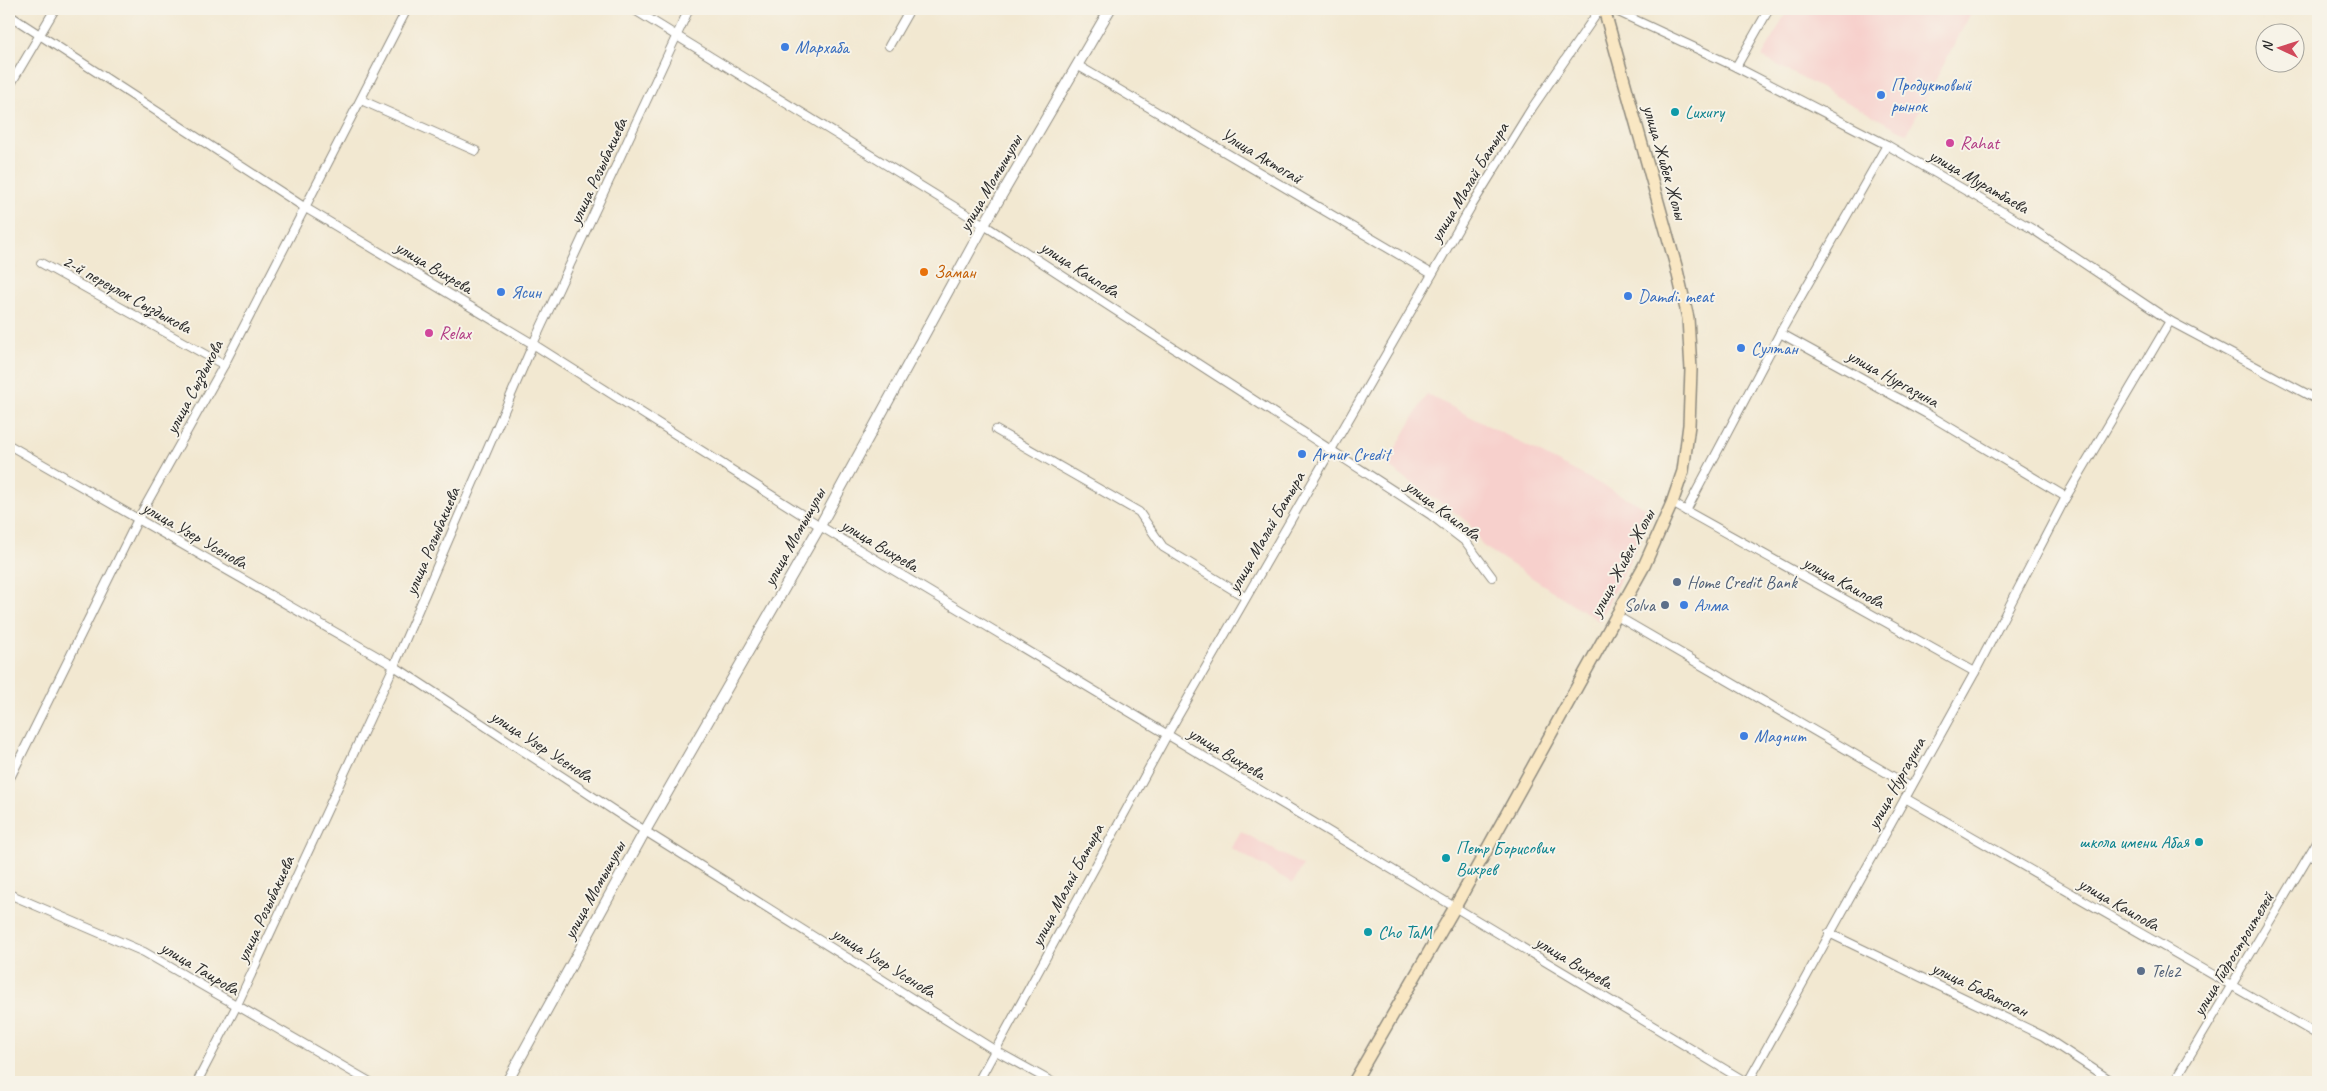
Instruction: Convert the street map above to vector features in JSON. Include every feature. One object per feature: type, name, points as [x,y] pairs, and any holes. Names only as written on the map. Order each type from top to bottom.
[{"type":"main road","name":"улица Жибек Жолы","points":[[1354,1082],[1455,907],[1615,615],[1644,566],[1672,503],[1682,471],[1689,425],[1691,370],[1688,318],[1676,266],[1604,9]]},
{"type":"street","points":[[9,87],[38,34],[55,9]]},
{"type":"street","name":"улица Сыздыкова","points":[[9,780],[138,519],[224,365],[407,9]]},
{"type":"street","name":"улица Каипова","points":[[633,9],[984,225],[1431,515],[1466,542],[1492,577]]},
{"type":"street","name":"улица Розыбакиева","points":[[197,1082],[236,1007],[394,666],[533,344],[689,9]]},
{"type":"street","points":[[889,46],[910,9]]},
{"type":"street","name":"улица Момышулы","points":[[507,1082],[645,831],[820,526],[984,225],[1110,9]]},
{"type":"street","name":"улица Малай Батыра","points":[[978,1082],[1167,735],[1432,274],[1532,108],[1600,9]]},
{"type":"street","name":"улица Муратбаева","points":[[1612,9],[1736,67],[1887,145],[2034,230],[2170,321],[2318,400]]},
{"type":"street","points":[[1736,67],[1768,9]]},
{"type":"street","name":"улица Вихрева","points":[[9,15],[304,207],[533,344],[820,526],[1747,1082]]},
{"type":"street","name":"Улица Актогай","points":[[1077,64],[1432,274]]},
{"type":"street","points":[[361,100],[476,151]]},
{"type":"street","points":[[1686,511],[1780,333],[1887,145]]},
{"type":"street","name":"2-й переулок Сыздыкова","points":[[41,263],[224,365]]},
{"type":"street","name":"улица Нургазина","points":[[1747,1082],[1974,672],[2066,497],[2170,321]]},
{"type":"street","name":"улица Нургазина","points":[[1780,333],[1929,415],[2066,497]]},
{"type":"street","points":[[996,430],[1139,512],[1163,547],[1245,598]]},
{"type":"street","name":"улица Узер Усенова","points":[[9,445],[394,666],[645,831],[996,1051],[1052,1082]]},
{"type":"street","name":"улица Каипова","points":[[1672,503],[1974,672]]},
{"type":"street","points":[[1615,615],[1911,787]]},
{"type":"street","name":"улица Каипова","points":[[1905,798],[2318,1035]]},
{"type":"street","name":"улица Гидростроителей","points":[[2174,1082],[2318,840]]},
{"type":"street","name":"улица Таирова","points":[[9,894],[144,952],[236,1007],[370,1082]]},
{"type":"street","name":"улица Бабатоган","points":[[1829,933],[2043,1036],[2113,1082]]},
{"type":"shaded area","name":"Продуктовый рынок","points":[[1788,9],[1973,9],[1907,134],[1762,57]]},
{"type":"shaded area","points":[[1427,394],[1654,512],[1599,621],[1483,546],[1467,521],[1386,465]]},
{"type":"shaded area","points":[[1241,831],[1303,866],[1293,883],[1231,848]]},
{"type":"place","name":"Мархаба","points":[[785,47]]},
{"type":"place","name":"Продуктовый рынок","points":[[1881,95]]},
{"type":"place","name":"Luxury","points":[[1675,112]]},
{"type":"place","name":"Rahat","points":[[1950,143]]},
{"type":"place","name":"Заман","points":[[924,272]]},
{"type":"place","name":"Ясин","points":[[501,292]]},
{"type":"place","name":"Damdi. meat","points":[[1628,296]]},
{"type":"place","name":"Relax","points":[[429,333]]},
{"type":"place","name":"Султан","points":[[1741,348]]},
{"type":"place","name":"Arnur Credit","points":[[1302,454]]},
{"type":"place","name":"Home Credit Bank","points":[[1677,582]]},
{"type":"place","name":"Solva","points":[[1665,605]]},
{"type":"place","name":"Алма","points":[[1684,605]]},
{"type":"place","name":"Magnum","points":[[1744,736]]},
{"type":"place","name":"школа имени Абая","points":[[2199,842]]},
{"type":"place","name":"Петр Борисович Вихрев","points":[[1446,858]]},
{"type":"place","name":"Cho TaM","points":[[1368,932]]},
{"type":"place","name":"Tele2","points":[[2141,971]]}]
